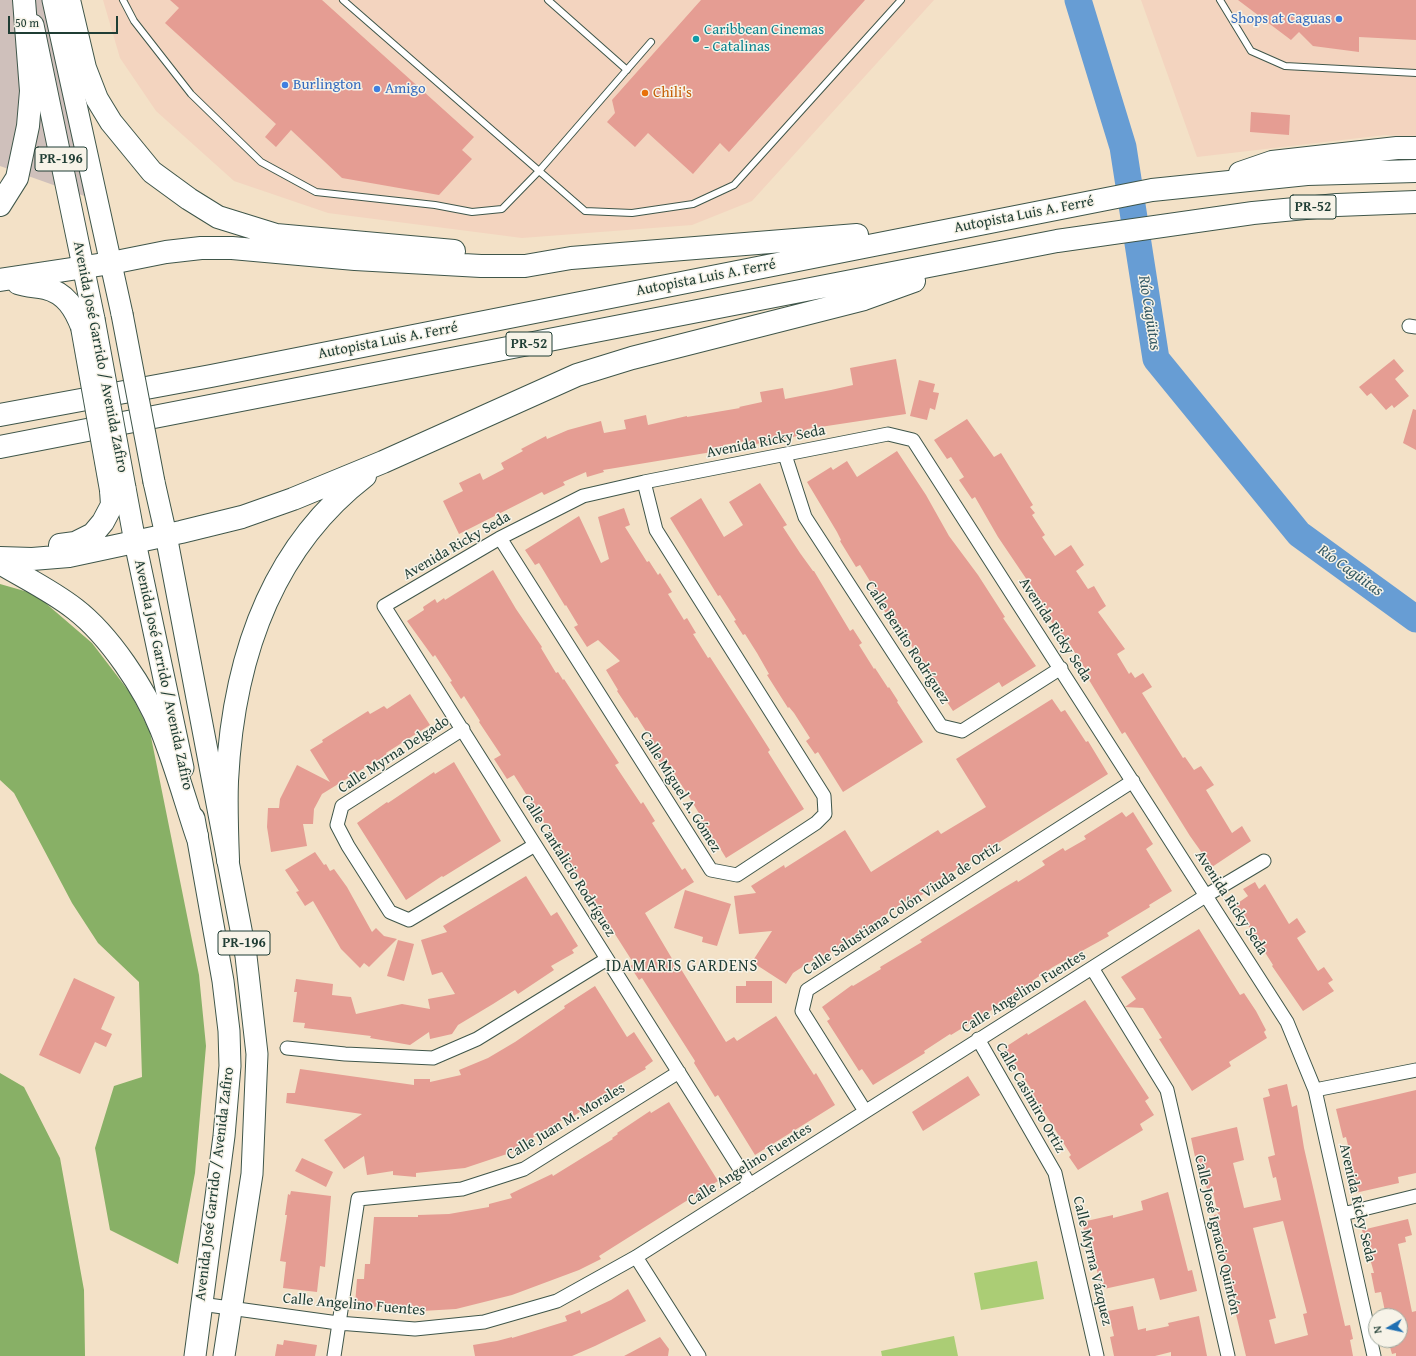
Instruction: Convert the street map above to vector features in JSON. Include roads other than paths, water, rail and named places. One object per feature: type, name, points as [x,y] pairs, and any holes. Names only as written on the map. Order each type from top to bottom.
[{"type":"highway","points":[[0,205],[17,178],[28,126],[31,92],[24,0]]},
{"type":"highway","points":[[69,0],[85,68],[97,99],[111,122],[152,172],[189,199],[218,217],[276,235],[448,251],[524,254],[571,258]]},
{"type":"highway","points":[[1207,184],[1272,162],[1397,148],[1416,148]]},
{"type":"highway","name":"Autopista Luis A. Ferré","points":[[0,415],[234,371],[1152,190],[1307,174],[1416,171]]},
{"type":"highway","name":"Autopista Luis A. Ferré","points":[[0,447],[1057,241],[1253,213],[1337,205],[1416,202]]},
{"type":"highway","points":[[2,280],[111,263],[166,252],[201,248],[232,248],[355,259],[481,266],[525,266],[571,258],[846,236],[936,232]]},
{"type":"highway","points":[[0,558],[32,559],[69,556],[166,535],[256,512],[293,499],[383,462],[578,375],[632,358],[864,300],[974,258]]},
{"type":"highway","points":[[0,554],[75,543],[93,534],[103,522],[118,489],[88,323],[76,313],[63,296],[45,288],[26,286],[2,280]]},
{"type":"highway","points":[[228,860],[227,782],[234,707],[250,646],[268,597],[289,559],[326,510],[383,462]]},
{"type":"highway","points":[[0,563],[52,592],[76,609],[100,631],[118,655],[144,695],[161,728],[197,836]]},
{"type":"main road","name":"Avenida José Garrido / Avenida Zafiro","points":[[24,0],[34,30],[83,267],[88,323]]},
{"type":"main road","name":"Avenida José Garrido / Avenida Zafiro","points":[[53,0],[122,314],[154,482],[166,535],[246,956],[257,1054],[252,1174],[224,1356]]},
{"type":"main road","name":"Avenida José Garrido / Avenida Zafiro","points":[[118,489],[134,542],[197,836],[223,981],[229,1031],[230,1066],[224,1136],[195,1356]]},
{"type":"street","name":"Avenida Ricky Seda","points":[[384,606],[500,538],[583,496],[644,482],[888,434],[913,440],[1207,895],[1287,1022],[1315,1090],[1374,1356]]},
{"type":"street","name":"Calle Benito Rodríguez","points":[[785,455],[805,517],[941,726],[962,731],[1061,668]]},
{"type":"street","name":"Calle Miguel A. Gómez","points":[[500,538],[710,870],[737,874],[816,823],[825,814],[824,796],[656,530],[644,482]]},
{"type":"street","name":"Calle Cantalicio Rodríguez","points":[[384,606],[750,1185]]},
{"type":"street","name":"Calle Myrna Delgado","points":[[463,729],[342,806],[337,825],[348,846],[390,912],[409,920],[535,845]]},
{"type":"street","name":"Calle Salustiana Colón Viuda de Ortiz","points":[[865,1111],[802,1011],[807,990],[1133,780]]},
{"type":"street","name":"Calle Angelino Fuentes","points":[[201,1304],[338,1322],[415,1329],[484,1322],[557,1301],[636,1257],[978,1039],[1207,895],[1264,861]]},
{"type":"street","points":[[287,1048],[345,1054],[433,1058],[477,1039],[607,959]]},
{"type":"street","name":"Calle José Ignacio Quintón","points":[[1092,968],[1167,1090],[1228,1356]]},
{"type":"street","name":"Calle Casimiro Ortiz","points":[[978,1039],[1055,1172]]},
{"type":"street","points":[[1315,1090],[1416,1070]]},
{"type":"street","name":"Calle Juan M. Morales","points":[[334,1356],[358,1199],[462,1189],[524,1169],[679,1072]]},
{"type":"street","name":"Calle Myrna Vázquez","points":[[1055,1172],[1097,1356]]},
{"type":"street","points":[[1343,1214],[1416,1196]]},
{"type":"street","points":[[636,1257],[699,1356]]},
{"type":"lane","points":[[123,0],[134,21],[191,94],[261,162],[316,192],[472,212],[502,209],[539,171],[651,42]]},
{"type":"lane","points":[[343,0],[585,211],[632,213],[693,204],[734,185],[901,0]]},
{"type":"lane","points":[[548,0],[627,70]]},
{"type":"lane","points":[[1220,0],[1251,51],[1285,66],[1416,72]]},
{"type":"waterway","name":"Río Cagüitas","points":[[1078,0],[1123,147],[1156,359],[1299,534],[1416,619]]},
{"type":"place","name":"Shops at Caguas","points":[[1339,19]]},
{"type":"place","name":"Caribbean Cinemas - Catalinas","points":[[696,39]]},
{"type":"place","name":"Burlington","points":[[285,85]]},
{"type":"place","name":"Amigo","points":[[377,89]]},
{"type":"place","name":"Chili's","points":[[645,93]]},
{"type":"district","name":"IDAMARIS GARDENS","points":[[682,967]]}]
